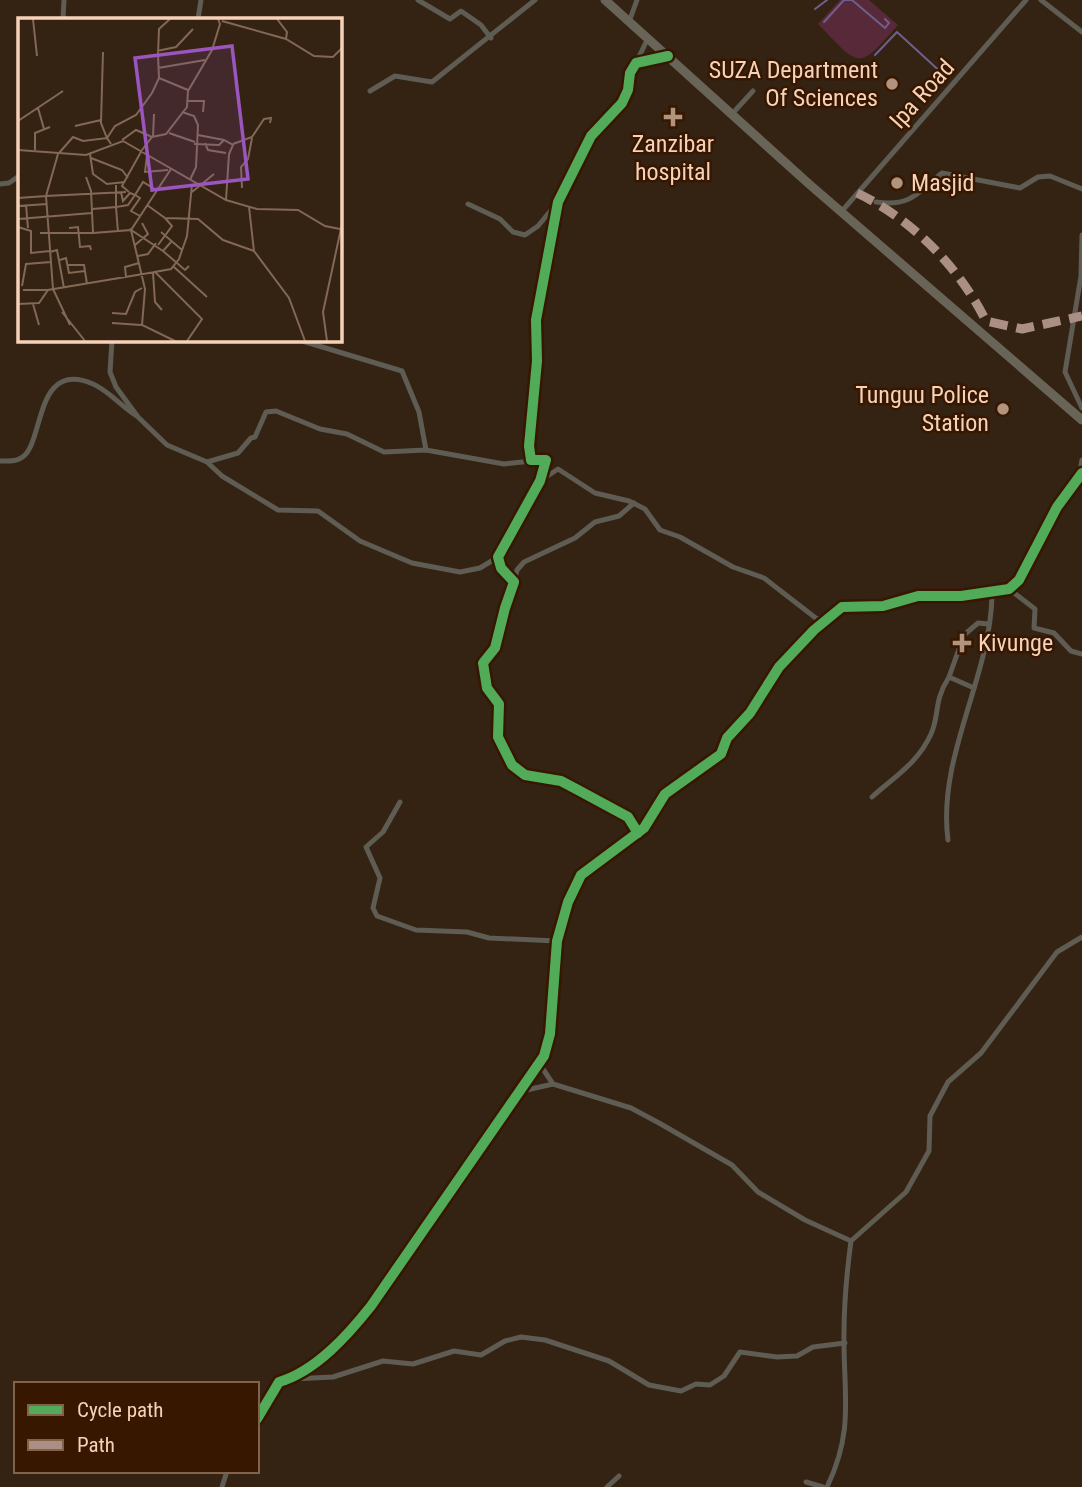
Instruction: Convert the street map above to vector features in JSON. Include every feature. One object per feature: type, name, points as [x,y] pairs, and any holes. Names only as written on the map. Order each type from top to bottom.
[{"type":"main road","points":[[605,0],[1082,420]]},
{"type":"street","points":[[63,18],[64,0]]},
{"type":"street","points":[[198,18],[201,0]]},
{"type":"street","points":[[418,0],[450,19],[461,11],[481,25],[491,38]]},
{"type":"street","points":[[370,91],[395,76],[432,82],[491,38],[535,0]]},
{"type":"street","points":[[629,22],[637,0]]},
{"type":"street","name":"Ipa Road","points":[[842,211],[1026,0]]},
{"type":"street","points":[[1041,0],[1082,32]]},
{"type":"street","points":[[468,204],[500,219],[513,232],[525,236],[538,226],[558,202],[591,136],[622,103],[628,90],[629,73],[648,38]]},
{"type":"street","points":[[636,63],[668,56]]},
{"type":"street","points":[[732,114],[753,90]]},
{"type":"street","points":[[876,202],[897,205],[911,200],[942,173],[1020,188],[1038,177],[1049,176],[1082,188]]},
{"type":"street","points":[[0,184],[9,183],[18,177]]},
{"type":"street","points":[[545,460],[531,460],[529,446],[537,361],[536,320],[558,202]]},
{"type":"street","points":[[1082,235],[1081,276],[1065,372],[1082,408]]},
{"type":"street","points":[[112,341],[110,372],[116,387],[138,417]]},
{"type":"street","points":[[302,341],[402,371],[419,412],[426,450]]},
{"type":"street","points":[[0,461],[20,459],[28,453],[44,405],[53,390],[68,381],[94,384],[138,417],[167,444],[207,462],[222,476],[278,510],[317,511],[360,541],[412,563],[460,572],[480,568],[498,557],[540,481],[545,460]]},
{"type":"street","points":[[207,462],[238,453],[255,437],[266,412],[276,411],[320,429],[347,434],[384,452],[426,450],[504,464],[545,460]]},
{"type":"street","points":[[1075,485],[1082,460]]},
{"type":"street","points":[[540,481],[558,469],[595,494],[634,503],[648,512],[660,530],[680,537],[733,567],[764,578],[817,620],[836,614]]},
{"type":"street","points":[[289,1379],[352,1331],[539,1063],[550,1034],[556,941],[571,894],[581,875],[638,833],[665,794],[721,754],[727,738],[750,713],[779,667],[814,630],[848,605],[883,606],[918,596],[992,594],[1009,589],[1027,568],[1035,545],[1057,507],[1082,473]]},
{"type":"street","points":[[634,503],[619,516],[595,522],[575,538],[524,562],[517,570],[495,648],[483,663],[487,688],[499,704],[498,737],[512,765],[525,775],[561,781],[628,817],[638,833]]},
{"type":"street","points":[[498,557],[501,568],[514,582]]},
{"type":"street","points":[[1009,589],[1035,610],[1034,628],[1054,633],[1071,652],[1082,654]]},
{"type":"street","points":[[948,840],[948,795],[974,688],[992,594]]},
{"type":"street","points":[[872,797],[902,774],[923,748],[934,725],[938,696],[949,677],[964,635],[978,623],[988,624]]},
{"type":"street","points":[[949,677],[974,688]]},
{"type":"street","points":[[400,802],[383,832],[366,847],[380,878],[373,908],[377,916],[416,930],[467,932],[489,938],[556,941]]},
{"type":"street","points":[[806,1482],[825,1487],[836,1469],[847,1429],[845,1343],[851,1241],[906,1192],[929,1152],[930,1116],[948,1082],[981,1053],[1057,952],[1082,937]]},
{"type":"street","points":[[539,1063],[552,1084]]},
{"type":"street","points":[[522,1091],[552,1084],[631,1108],[732,1166],[758,1192],[805,1220],[851,1241]]},
{"type":"street","points":[[259,1415],[273,1389],[279,1382],[289,1379],[333,1377],[383,1361],[413,1364],[454,1352],[481,1355],[499,1343],[521,1337],[567,1345],[609,1361],[649,1385],[662,1390],[681,1391],[696,1384],[710,1385],[724,1376],[740,1352],[777,1357],[797,1356],[813,1347],[845,1343]]},
{"type":"street","points":[[607,1487],[619,1476]]},
{"type":"shaded area","points":[[840,0],[869,0],[898,25],[866,57],[851,56],[818,24]]},
{"type":"waterway","points":[[815,9],[827,0]]},
{"type":"waterway","points":[[824,22],[844,0],[852,0],[885,28],[889,23],[885,19]]},
{"type":"waterway","points":[[875,55],[897,32],[945,76]]},
{"type":"marked path","points":[[857,193],[897,216],[932,246],[962,282],[986,321],[1022,329],[1082,316]]},
{"type":"cycle path","points":[[638,833],[628,817],[578,790],[561,781],[525,775],[512,765],[498,737],[499,704],[487,688],[483,663],[495,648],[514,582],[501,568],[498,557],[540,481],[546,460],[531,460],[529,446],[537,361],[536,320],[558,202],[591,136],[622,103],[628,90],[630,73],[636,63],[668,56]]},
{"type":"cycle path","points":[[259,1416],[279,1382],[293,1377],[318,1361],[342,1340],[371,1306],[544,1056],[550,1034],[557,941],[568,902],[581,875],[644,828],[665,794],[721,754],[727,738],[750,713],[779,667],[814,630],[842,607],[883,606],[918,596],[961,596],[1009,589],[1019,580],[1057,507],[1082,473]]},
{"type":"place","name":"SUZA Department Of Sciences","points":[[892,84]]},
{"type":"place","name":"Zanzibar hospital","points":[[673,117]]},
{"type":"place","name":"Masjid","points":[[897,183]]},
{"type":"place","name":"Tunguu Police Station","points":[[1003,409]]},
{"type":"place","name":"Kivunge","points":[[962,643]]}]
